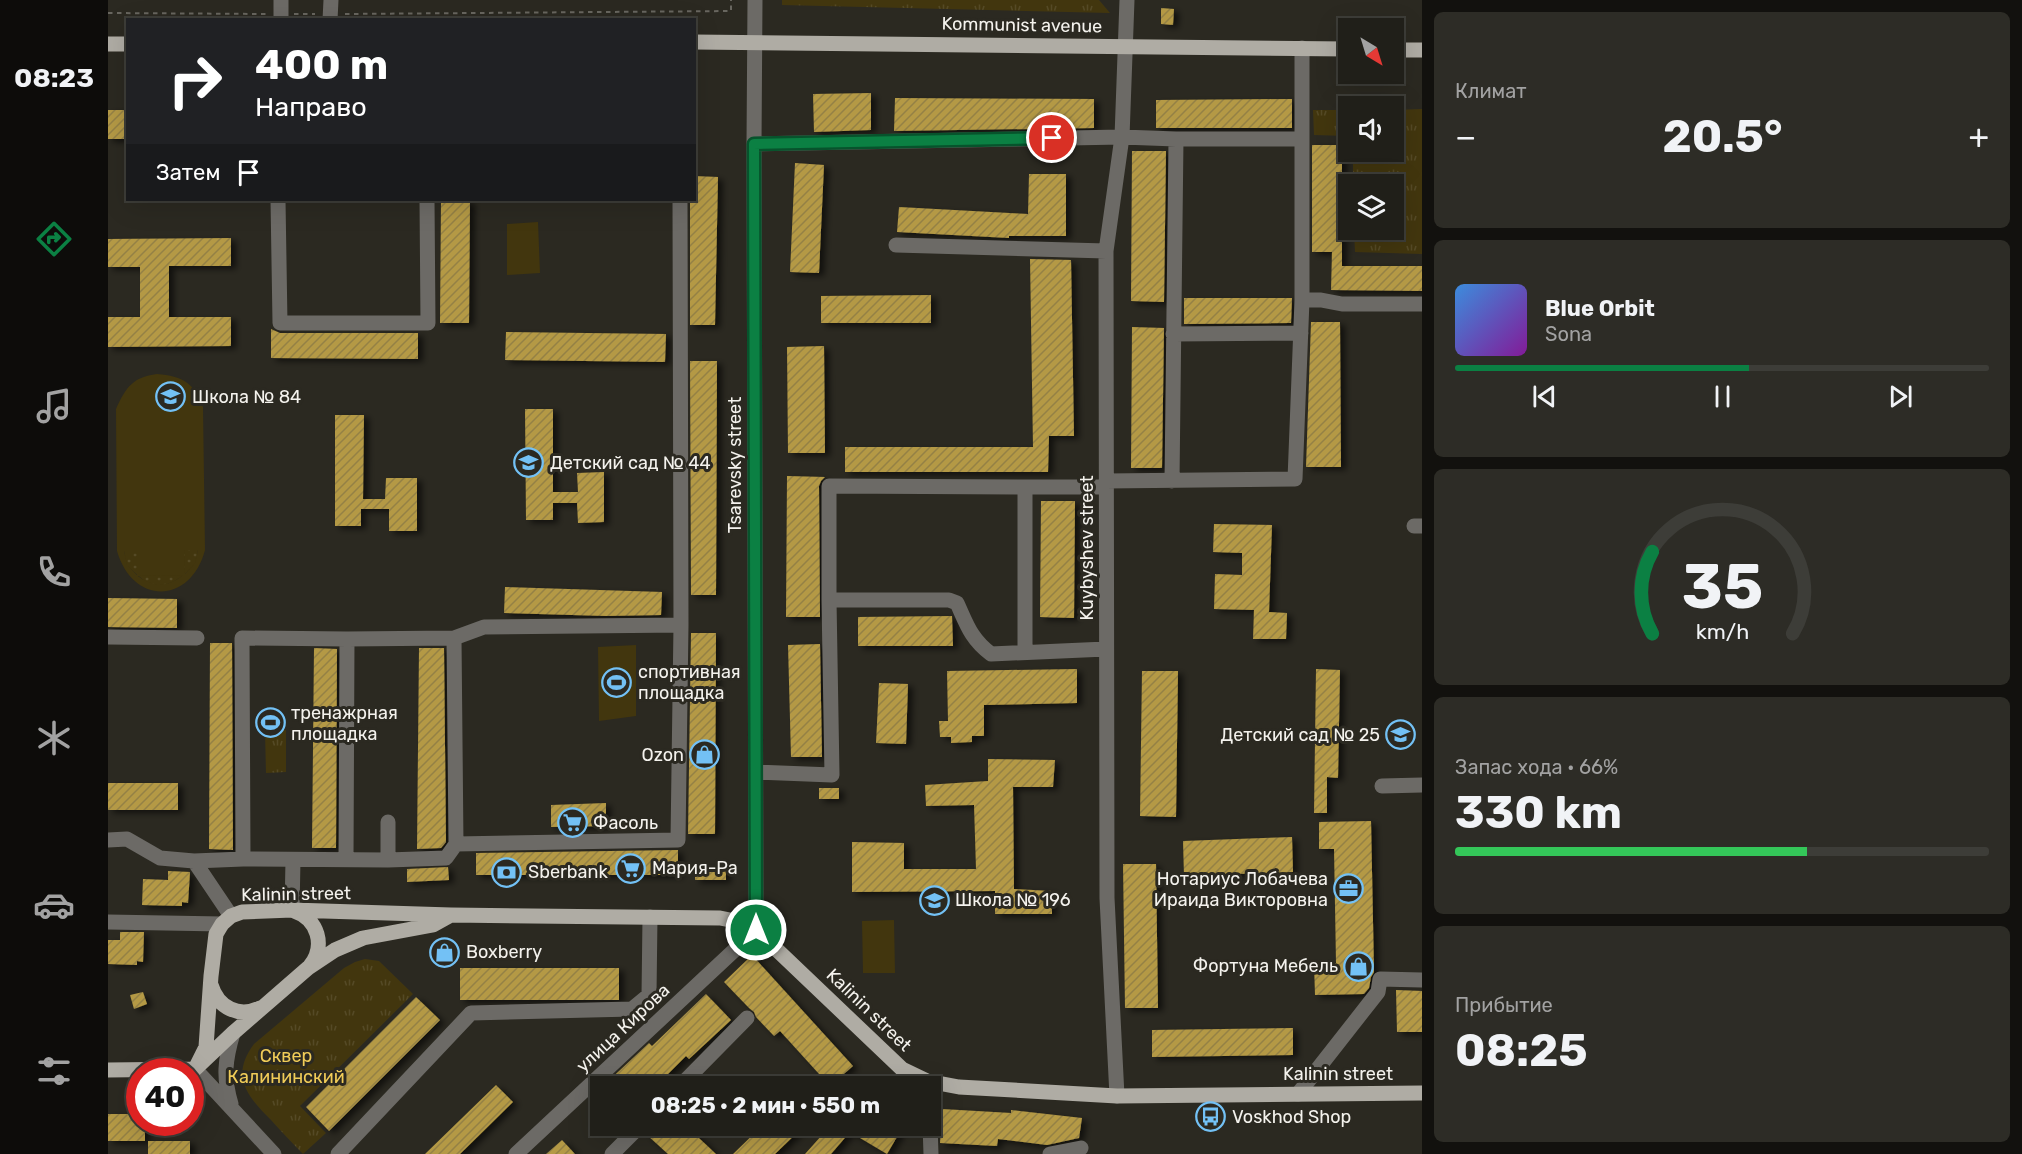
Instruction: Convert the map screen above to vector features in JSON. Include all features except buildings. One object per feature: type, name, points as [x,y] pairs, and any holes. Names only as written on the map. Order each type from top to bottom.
[{"type":"main road","name":"Kommunist avenue","points":[[696,42],[1338,49]]},
{"type":"main road","points":[[108,44],[126,44]]},
{"type":"main road","points":[[1404,50],[1422,50]]},
{"type":"main road","points":[[292,910],[310,920],[319,939],[319,950],[315,960],[308,968]]},
{"type":"main road","name":"Kalinin street","points":[[200,1058],[206,1047],[216,934],[226,920],[242,912],[292,910],[451,915],[720,918],[740,922],[756,930],[902,1069],[914,1076]]},
{"type":"main road","name":"Kalinin street","points":[[204,1060],[308,968],[335,950],[351,942],[387,932],[433,925],[451,915]]},
{"type":"main road","points":[[211,976],[216,998],[225,1006],[235,1011],[247,1012],[258,1010],[267,1004]]},
{"type":"main road","points":[[108,1070],[126,1070]]},
{"type":"main road","name":"Kalinin street","points":[[941,1086],[1117,1096],[1422,1093]]},
{"type":"street","name":"Tsarevsky street","points":[[755,0],[756,930]]},
{"type":"street","name":"Kuybyshev street","points":[[1117,1096],[1107,898],[1106,251],[1122,137],[1127,0]]},
{"type":"street","points":[[756,772],[832,775],[829,486],[1025,487],[1295,479],[1302,300],[1302,48]]},
{"type":"street","points":[[754,144],[1122,137],[1301,139]]},
{"type":"street","points":[[1172,481],[1176,139]]},
{"type":"street","points":[[278,201],[280,323],[428,323],[427,201]]},
{"type":"street","points":[[456,844],[678,840],[681,625],[680,201]]},
{"type":"street","points":[[896,245],[1106,251]]},
{"type":"street","points":[[1302,300],[1321,300],[1342,304],[1422,304]]},
{"type":"street","points":[[1173,334],[1301,333]]},
{"type":"street","points":[[1025,487],[1025,652]]},
{"type":"street","points":[[829,600],[949,600],[957,603],[970,633],[979,645],[991,654],[1106,649]]},
{"type":"street","points":[[243,860],[242,638],[454,638],[484,627],[681,625]]},
{"type":"street","points":[[108,637],[197,638]]},
{"type":"street","points":[[108,840],[127,839],[160,858],[194,861],[446,858],[456,844],[454,638]]},
{"type":"street","points":[[346,860],[347,639]]},
{"type":"street","points":[[1382,786],[1422,785]]},
{"type":"street","points":[[388,822],[388,860]]},
{"type":"street","points":[[292,910],[293,860]]},
{"type":"street","points":[[108,922],[226,920],[194,861]]},
{"type":"street","points":[[338,1154],[471,1013],[632,1009],[638,1005],[649,995],[650,917]]},
{"type":"street","name":"улица Кирова","points":[[516,1154],[756,930]]},
{"type":"street","points":[[1298,1094],[1378,992],[1380,979],[1422,981]]},
{"type":"street","points":[[690,1076],[747,1018]]},
{"type":"street","points":[[233,1033],[227,1052],[225,1079],[233,1110]]},
{"type":"street","points":[[204,1079],[274,1154]]},
{"type":"street","points":[[612,1154],[630,1136]]},
{"type":"street","points":[[931,1136],[932,1154]]},
{"type":"street","points":[[1050,1154],[1081,1148]]},
{"type":"path","points":[[108,13],[731,11],[731,0]]},
{"type":"green space","points":[[782,0],[1099,0],[1110,13],[782,5]]},
{"type":"green space","points":[[1422,109],[1422,254],[1355,252],[1354,240],[1404,240],[1404,174],[1353,174],[1353,162],[1404,162],[1404,110]]},
{"type":"green space","points":[[1313,110],[1338,110],[1338,136],[1314,135]]},
{"type":"green space","points":[[538,222],[540,273],[507,275],[507,224]]},
{"type":"green space","points":[[149,375],[166,375],[181,379],[196,392],[203,407],[205,550],[198,568],[188,581],[175,589],[162,591],[148,589],[136,582],[125,569],[117,551],[116,409],[131,384]],"holes":[[[184,550],[198,550],[195,563],[185,574]],[[124,551],[137,551],[137,575],[127,565]],[[183,575],[167,584],[149,583],[138,576]]]},
{"type":"green space","points":[[158,380],[171,382],[181,388],[196,408],[180,408],[179,387],[136,408],[122,409],[136,387]]},
{"type":"green space","points":[[184,550],[198,550],[196,563],[184,575],[162,586],[148,584],[126,565],[124,551],[137,551],[138,575]]},
{"type":"green space","name":"спортивная площадка","points":[[636,645],[636,716],[599,721],[598,647]]},
{"type":"green space","points":[[286,730],[286,772],[266,773],[265,731]]},
{"type":"green space","points":[[894,920],[895,973],[863,973],[862,921]]},
{"type":"green space","name":"Сквер Калининский","points":[[365,959],[379,961],[413,994],[300,1106],[326,1133],[303,1154],[249,1094],[243,1076],[243,1066],[254,1044],[344,968]]},
{"type":"place","name":"Школа № 84","points":[[171,397]]},
{"type":"place","name":"Детский сад № 44","points":[[529,463]]},
{"type":"place","name":"спортивная площадка","points":[[617,682]]},
{"type":"place","name":"тренажрная площадка","points":[[270,723]]},
{"type":"place","name":"Детский сад № 25","points":[[1401,735]]},
{"type":"place","name":"Ozon","points":[[705,755]]},
{"type":"place","name":"Фасоль","points":[[572,823]]},
{"type":"place","name":"Мария-Ра","points":[[631,868]]},
{"type":"place","name":"Sberbank","points":[[507,872]]},
{"type":"place","name":"Нотариус Лобачева Ираида Викторовна","points":[[1349,889]]},
{"type":"place","name":"Школа № 196","points":[[934,900]]},
{"type":"place","name":"Boxberry","points":[[445,952]]},
{"type":"place","name":"Фортуна Мебель","points":[[1359,966]]},
{"type":"place","name":"Voskhod Shop","points":[[1211,1117]]},
{"type":"route","points":[[756,930],[754,144],[1052,138]]}]
